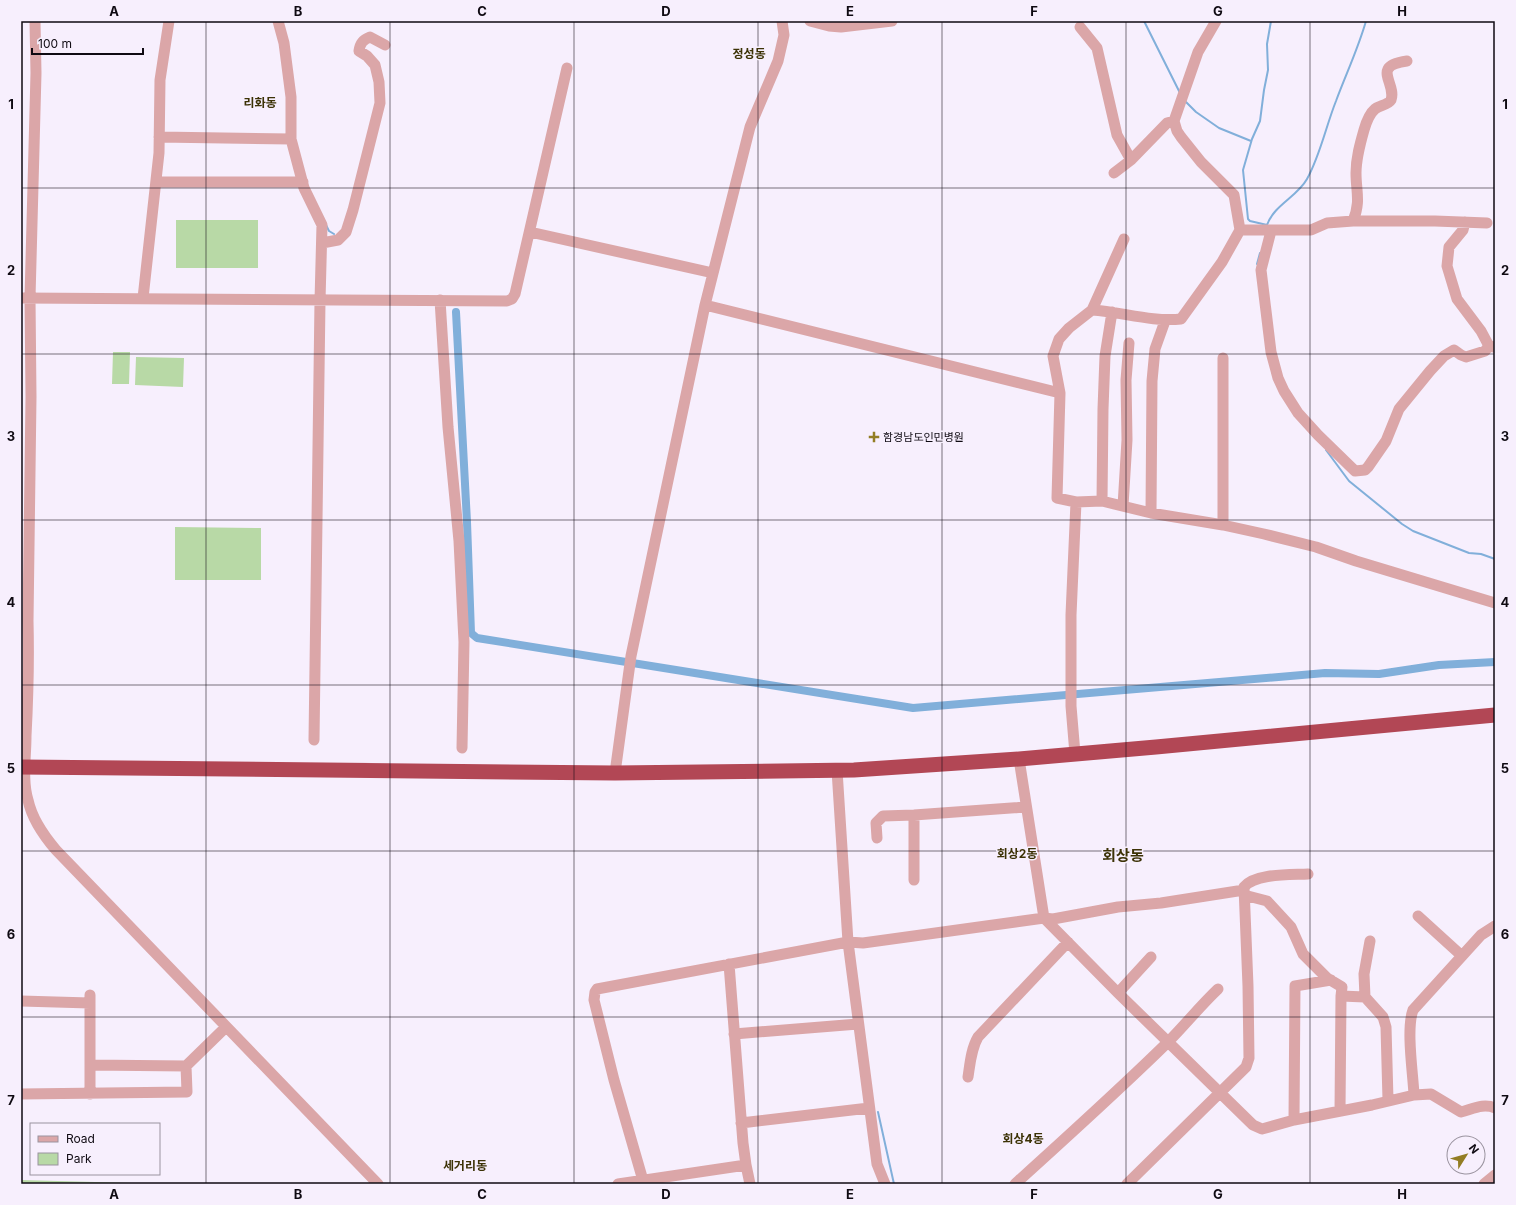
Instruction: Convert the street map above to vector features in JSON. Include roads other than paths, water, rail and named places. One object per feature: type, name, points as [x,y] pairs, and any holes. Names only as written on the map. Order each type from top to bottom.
[{"type":"highway","points":[[23,767],[615,773],[837,770],[1019,759],[1495,715]]},
{"type":"street","points":[[35,21],[36,73],[26,298],[31,397],[25,621],[29,652],[23,767],[29,805],[37,822],[50,842],[378,1184]]},
{"type":"street","points":[[143,298],[159,153],[160,80],[169,21]]},
{"type":"street","points":[[278,21],[284,42],[291,96],[291,139],[303,182],[322,225],[314,740]]},
{"type":"street","points":[[615,773],[631,656],[705,305],[750,127],[778,61],[784,35],[782,21]]},
{"type":"street","points":[[810,21],[829,26],[842,27],[892,21]]},
{"type":"street","points":[[1092,310],[1165,321],[1181,320],[1222,262],[1240,230],[1234,195],[1201,162],[1177,131],[1174,121],[1198,52],[1216,21]]},
{"type":"street","points":[[1080,27],[1097,48],[1117,136],[1131,160]]},
{"type":"street","points":[[322,243],[338,240],[346,232],[354,210],[380,103],[379,82],[375,65],[367,56],[359,51],[360,44],[370,37],[385,45]]},
{"type":"street","points":[[1353,221],[1358,204],[1356,176],[1364,128],[1373,110],[1388,103],[1391,99],[1387,75],[1389,69],[1394,64],[1407,61]]},
{"type":"street","points":[[26,298],[508,301],[515,294],[567,68]]},
{"type":"street","points":[[1114,173],[1131,160],[1167,123],[1174,121]]},
{"type":"street","points":[[159,137],[291,139]]},
{"type":"street","points":[[156,182],[303,182]]},
{"type":"street","points":[[1240,230],[1311,230],[1327,223],[1353,221],[1428,220],[1487,223]]},
{"type":"street","points":[[1271,231],[1269,243],[1260,267],[1271,352],[1278,378],[1284,391],[1298,412],[1318,435],[1355,471],[1365,470],[1368,468],[1386,441],[1399,409],[1418,384],[1444,356],[1454,350],[1466,357],[1485,351],[1492,347],[1457,299],[1447,266],[1449,247],[1463,230],[1465,222]]},
{"type":"street","points":[[530,232],[713,273]]},
{"type":"street","points":[[1124,240],[1092,310],[1069,328],[1059,339],[1053,356],[1060,392],[1057,498],[1076,502],[1102,501],[1151,513],[1223,525],[1316,547],[1356,561],[1495,603]]},
{"type":"street","points":[[440,300],[448,427],[459,541],[464,642],[462,748]]},
{"type":"street","points":[[705,305],[1060,392]]},
{"type":"street","points":[[1102,501],[1105,356],[1112,312]]},
{"type":"street","points":[[1151,513],[1152,380],[1155,349],[1165,321]]},
{"type":"street","points":[[1123,506],[1127,440],[1126,380],[1129,343]]},
{"type":"street","points":[[1223,358],[1223,525]]},
{"type":"street","points":[[1075,754],[1071,706],[1071,615],[1076,502]]},
{"type":"street","points":[[1019,759],[1025,807],[1044,918],[1252,1125],[1262,1129],[1294,1120],[1372,1105],[1414,1095],[1431,1094],[1461,1112],[1488,1105],[1495,1108]]},
{"type":"street","points":[[837,770],[848,942],[877,1164],[885,1184]]},
{"type":"street","points":[[877,838],[876,823],[883,816],[1025,807]]},
{"type":"street","points":[[914,815],[914,880]]},
{"type":"street","points":[[1127,1184],[1246,1067],[1249,1058],[1244,887],[1247,884],[1270,876],[1308,874]]},
{"type":"street","points":[[643,1182],[614,1080],[594,1000],[597,989],[848,942],[863,943],[1044,918],[1052,919],[1118,907],[1244,893],[1267,901],[1291,927],[1303,954],[1342,988],[1340,1111]]},
{"type":"street","points":[[1418,916],[1462,956]]},
{"type":"street","points":[[1414,1095],[1410,1018],[1414,1010],[1481,935],[1495,926]]},
{"type":"street","points":[[1370,941],[1364,974],[1364,997],[1383,1017],[1386,1027],[1388,1100]]},
{"type":"street","points":[[968,1077],[973,1051],[978,1037],[1068,942]]},
{"type":"street","points":[[1118,993],[1151,957]]},
{"type":"street","points":[[729,964],[741,1123],[750,1184]]},
{"type":"street","points":[[1294,1120],[1295,986],[1331,980]]},
{"type":"street","points":[[1015,1184],[1078,1128],[1168,1042],[1205,1001],[1218,989]]},
{"type":"street","points":[[1341,996],[1364,997]]},
{"type":"street","points":[[21,1001],[90,999],[90,1094]]},
{"type":"street","points":[[734,1034],[858,1024]]},
{"type":"street","points":[[90,1065],[186,1066],[226,1026]]},
{"type":"street","points":[[21,1094],[187,1092],[186,1066]]},
{"type":"street","points":[[741,1123],[869,1108]]},
{"type":"street","points":[[618,1184],[643,1182],[746,1165]]},
{"type":"street","points":[[365,1184],[366,1170]]},
{"type":"street","points":[[1484,1184],[1495,1175]]},
{"type":"waterway","points":[[1144,21],[1180,93]]},
{"type":"waterway","points":[[1271,21],[1267,44],[1268,70],[1260,121],[1252,139],[1243,170],[1248,219],[1250,221],[1267,225],[1270,218],[1280,206],[1303,185],[1312,170],[1332,111],[1356,51],[1366,21]]},
{"type":"waterway","points":[[1186,102],[1196,112],[1219,128],[1251,141]]},
{"type":"waterway","points":[[326,225],[329,231],[334,234]]},
{"type":"waterway","points":[[1257,264],[1260,253]]},
{"type":"waterway","points":[[456,312],[471,633],[477,638],[913,708],[1325,673],[1379,674],[1439,665],[1495,662]]},
{"type":"waterway","points":[[1326,450],[1349,481],[1402,524],[1413,531],[1469,553],[1481,554],[1495,559]]},
{"type":"waterway","points":[[878,1112],[894,1184]]},
{"type":"place","name":"함경남도인민병원","points":[[874,437]]},
{"type":"district","name":"정성동","points":[[749,54]]},
{"type":"district","name":"리화동","points":[[260,103]]},
{"type":"district","name":"회상2동","points":[[1017,854]]},
{"type":"district","name":"회상동","points":[[1123,856]]},
{"type":"district","name":"회상4동","points":[[1023,1139]]},
{"type":"district","name":"세거리동","points":[[465,1166]]}]
